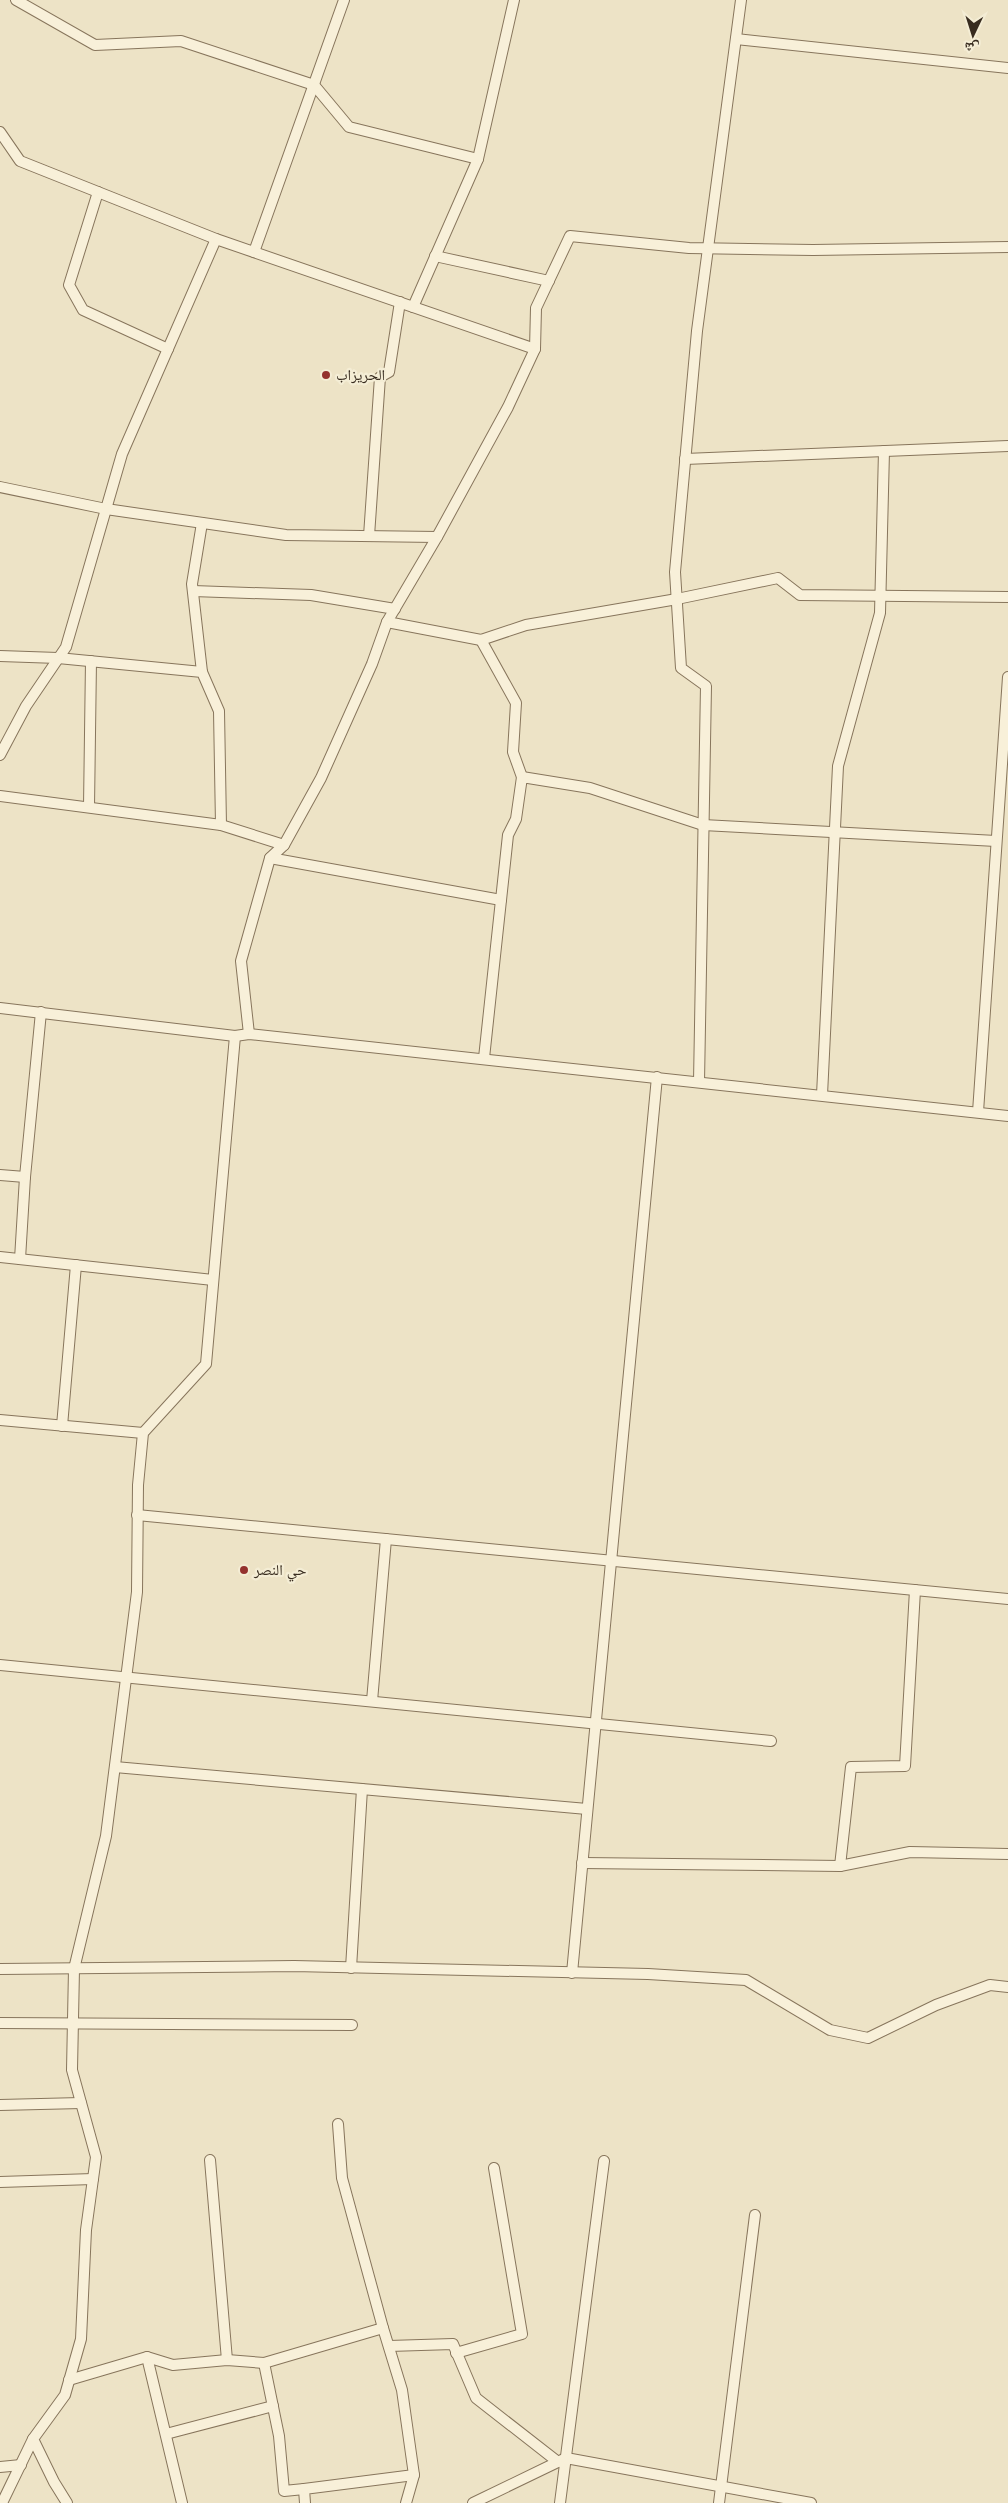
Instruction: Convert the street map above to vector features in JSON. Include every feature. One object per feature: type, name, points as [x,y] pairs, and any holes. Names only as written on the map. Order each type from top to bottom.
[{"type":"street","points":[[16,0],[94,45],[180,41],[314,85],[349,127],[478,159]]},
{"type":"street","points":[[254,252],[344,0]]},
{"type":"street","points":[[413,307],[478,159],[514,0]]},
{"type":"street","points":[[699,1082],[706,686],[681,668],[675,572],[697,331],[741,0]]},
{"type":"street","points":[[736,39],[1008,68]]},
{"type":"street","points":[[0,132],[20,161],[216,239],[535,349]]},
{"type":"street","points":[[98,192],[69,285],[83,310],[168,349]]},
{"type":"street","points":[[249,1034],[241,961],[270,858],[284,845],[321,778],[372,664],[387,622],[437,537],[508,407],[535,349],[536,308],[570,236],[709,249],[918,250],[1008,247]]},
{"type":"street","points":[[0,755],[26,706],[66,647],[122,454],[216,239]]},
{"type":"street","points":[[435,256],[549,281]]},
{"type":"street","points":[[369,536],[380,377],[389,372],[400,302]]},
{"type":"street","points":[[686,459],[1008,446]]},
{"type":"street","points":[[822,1095],[838,766],[880,613],[884,451]]},
{"type":"street","points":[[0,487],[106,509],[286,535],[437,537]]},
{"type":"street","points":[[202,523],[192,584],[202,672],[219,711],[221,825]]},
{"type":"street","points":[[387,622],[481,640],[526,625],[677,599],[778,578],[800,595],[1008,597]]},
{"type":"street","points":[[193,591],[311,595],[395,609]]},
{"type":"street","points":[[481,640],[516,703],[513,752],[522,777],[516,819],[508,835],[484,1058]]},
{"type":"street","points":[[0,656],[58,658],[202,672]]},
{"type":"street","points":[[89,808],[91,661]]},
{"type":"street","points":[[978,1112],[1008,676]]},
{"type":"street","points":[[522,777],[590,788],[703,825],[996,841]]},
{"type":"street","points":[[0,796],[221,825],[284,845]]},
{"type":"street","points":[[270,858],[501,900]]},
{"type":"street","points":[[0,1008],[235,1036],[249,1034],[484,1058],[1008,1116]]},
{"type":"street","points":[[20,1259],[25,1177],[41,1012]]},
{"type":"street","points":[[2,2503],[34,2439],[65,2395],[81,2339],[86,2230],[96,2157],[72,2070],[74,1969],[106,1836],[115,1767],[137,1592],[138,1515],[143,1433],[206,1364],[235,1036]]},
{"type":"street","points":[[572,1973],[657,1077]]},
{"type":"street","points":[[0,1175],[25,1177]]},
{"type":"street","points":[[0,1257],[213,1280]]},
{"type":"street","points":[[62,1426],[76,1265]]},
{"type":"street","points":[[0,1420],[143,1433]]},
{"type":"street","points":[[138,1515],[1008,1599]]},
{"type":"street","points":[[372,1701],[386,1539]]},
{"type":"street","points":[[840,1866],[851,1767],[905,1766],[915,1590]]},
{"type":"street","points":[[0,1665],[771,1741]]},
{"type":"street","points":[[115,1767],[587,1809]]},
{"type":"street","points":[[351,1968],[362,1789]]},
{"type":"street","points":[[582,1862],[840,1866],[910,1852],[1008,1854]]},
{"type":"street","points":[[0,1969],[351,1968],[572,1973],[746,1980],[830,2030],[868,2038],[936,2005],[990,1985],[1008,1988]]},
{"type":"street","points":[[0,2023],[352,2025]]},
{"type":"street","points":[[0,2105],[81,2103]]},
{"type":"street","points":[[338,2124],[342,2178],[402,2390],[414,2475],[406,2503]]},
{"type":"street","points":[[210,2160],[227,2360]]},
{"type":"street","points":[[560,2503],[562,2460],[604,2161]]},
{"type":"street","points":[[456,2353],[522,2334],[494,2168]]},
{"type":"street","points":[[0,2182],[93,2179]]},
{"type":"street","points":[[720,2503],[755,2215]]},
{"type":"street","points":[[70,2380],[147,2357],[173,2365],[227,2360],[264,2363],[383,2328]]},
{"type":"street","points":[[388,2346],[452,2344],[476,2398],[562,2460],[812,2503]]},
{"type":"street","points":[[147,2357],[182,2503]]},
{"type":"street","points":[[264,2363],[279,2436],[284,2491],[414,2475]]},
{"type":"street","points":[[166,2434],[272,2406]]},
{"type":"street","points":[[34,2439],[54,2482],[67,2503]]},
{"type":"street","points":[[476,2502],[562,2460]]},
{"type":"street","points":[[0,2467],[21,2465]]},
{"type":"street","points":[[304,2489],[305,2503]]},
{"type":"place","name":"الحريزاب","points":[[326,375]]},
{"type":"place","name":"حي النصر","points":[[244,1570]]}]
